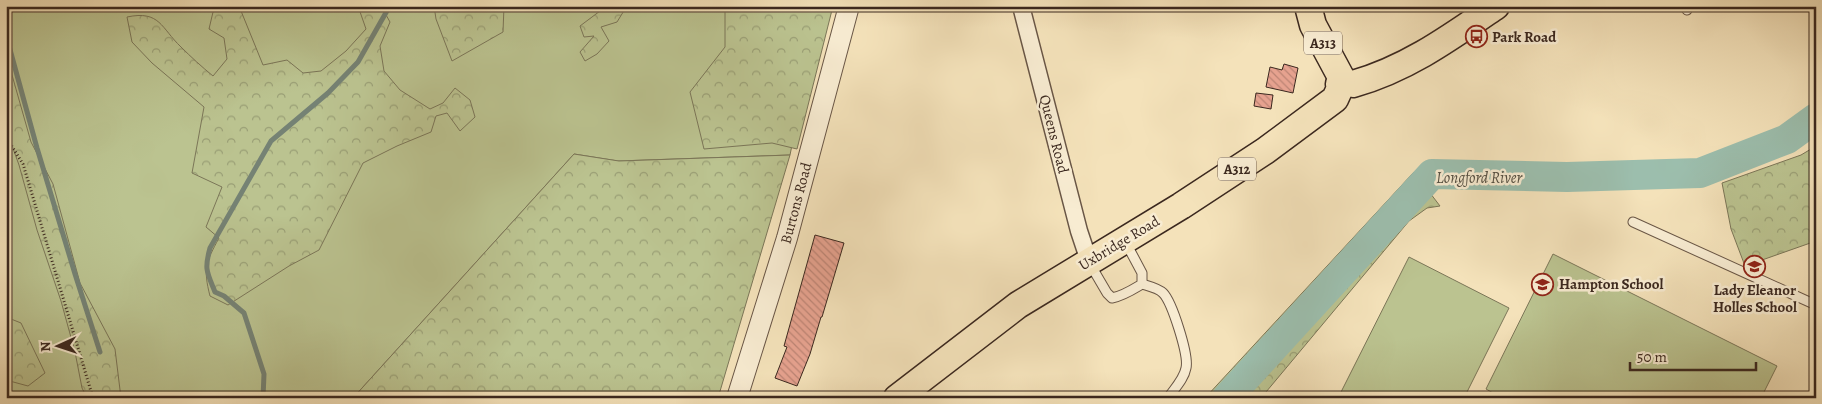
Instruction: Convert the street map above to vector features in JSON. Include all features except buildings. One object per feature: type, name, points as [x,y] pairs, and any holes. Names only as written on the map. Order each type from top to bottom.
[{"type":"main road","points":[[1345,84],[1376,78],[1429,51],[1496,6]]},
{"type":"main road","name":"A313","points":[[1311,8],[1313,25],[1345,84]]},
{"type":"main road","name":"Uxbridge Road","points":[[897,398],[1018,305],[1181,206],[1265,151],[1335,100],[1345,84]]},
{"type":"street","name":"Burtons Road","points":[[737,398],[787,238],[848,6]]},
{"type":"street","name":"Queens Road","points":[[1022,6],[1078,231],[1088,261]]},
{"type":"lane","points":[[1633,222],[1816,305]]},
{"type":"lane","points":[[1124,240],[1142,273],[1142,284]]},
{"type":"lane","points":[[1088,261],[1112,298],[1131,291],[1142,284]]},
{"type":"lane","points":[[1142,284],[1164,294],[1170,304],[1187,362],[1183,378],[1168,398]]},
{"type":"path","points":[[6,137],[23,164],[93,398]]},
{"type":"green space","points":[[6,6],[820,6],[790,155],[618,161],[574,154],[353,398],[6,398]]},
{"type":"green space","points":[[228,6],[239,6],[263,65],[287,60],[303,73],[321,71],[346,51],[366,29],[358,6],[381,6],[390,22],[380,46],[384,71],[400,90],[430,109],[443,103],[455,88],[470,100],[475,117],[460,131],[447,113],[436,116],[431,132],[363,163],[319,250],[289,266],[228,305],[210,296],[206,272],[211,253],[219,238],[206,227],[222,187],[192,173],[204,107],[152,63],[132,42],[127,17],[147,16],[159,22],[185,51],[213,76],[227,59],[224,38],[209,29],[213,12]]},
{"type":"green space","points":[[434,6],[504,6],[503,32],[452,61],[436,19]]},
{"type":"green space","points":[[598,6],[622,6],[625,9],[617,22],[601,27],[609,41],[597,54],[585,61],[580,52],[594,36],[584,37],[580,26],[600,11]]},
{"type":"green space","points":[[725,6],[833,6],[797,149],[772,143],[704,149],[690,92],[725,47]]},
{"type":"green space","points":[[6,13],[12,75],[31,142],[53,184],[80,283],[115,349],[121,398],[87,398],[82,388],[75,352],[61,301],[6,129]]},
{"type":"green space","points":[[1816,146],[1816,241],[1745,266],[1731,229],[1722,183],[1801,155]]},
{"type":"green space","points":[[574,154],[619,161],[790,155],[718,398],[353,398]]},
{"type":"green space","points":[[1414,172],[1440,206],[1427,208],[1409,221],[1261,398],[1205,398]]},
{"type":"green space","points":[[1553,254],[1777,366],[1761,398],[1502,398],[1486,389]]},
{"type":"green space","points":[[1409,257],[1509,308],[1464,398],[1338,398]]},
{"type":"green space","points":[[6,317],[21,323],[45,373],[28,386],[6,380]]},
{"type":"waterway","points":[[263,398],[264,374],[244,313],[224,296],[215,292],[208,275],[207,261],[210,248],[271,141],[328,93],[358,62],[388,9],[392,6]]},
{"type":"waterway","points":[[6,35],[37,148],[100,352]]},
{"type":"waterway","name":"Longford River","points":[[1227,398],[1432,174],[1567,177],[1700,173],[1787,139],[1816,118]]},
{"type":"place","name":"Park Road","points":[[1476,37]]},
{"type":"place","name":"Lady Eleanor Holles School","points":[[1755,267]]},
{"type":"place","name":"Hampton School","points":[[1543,284]]}]
